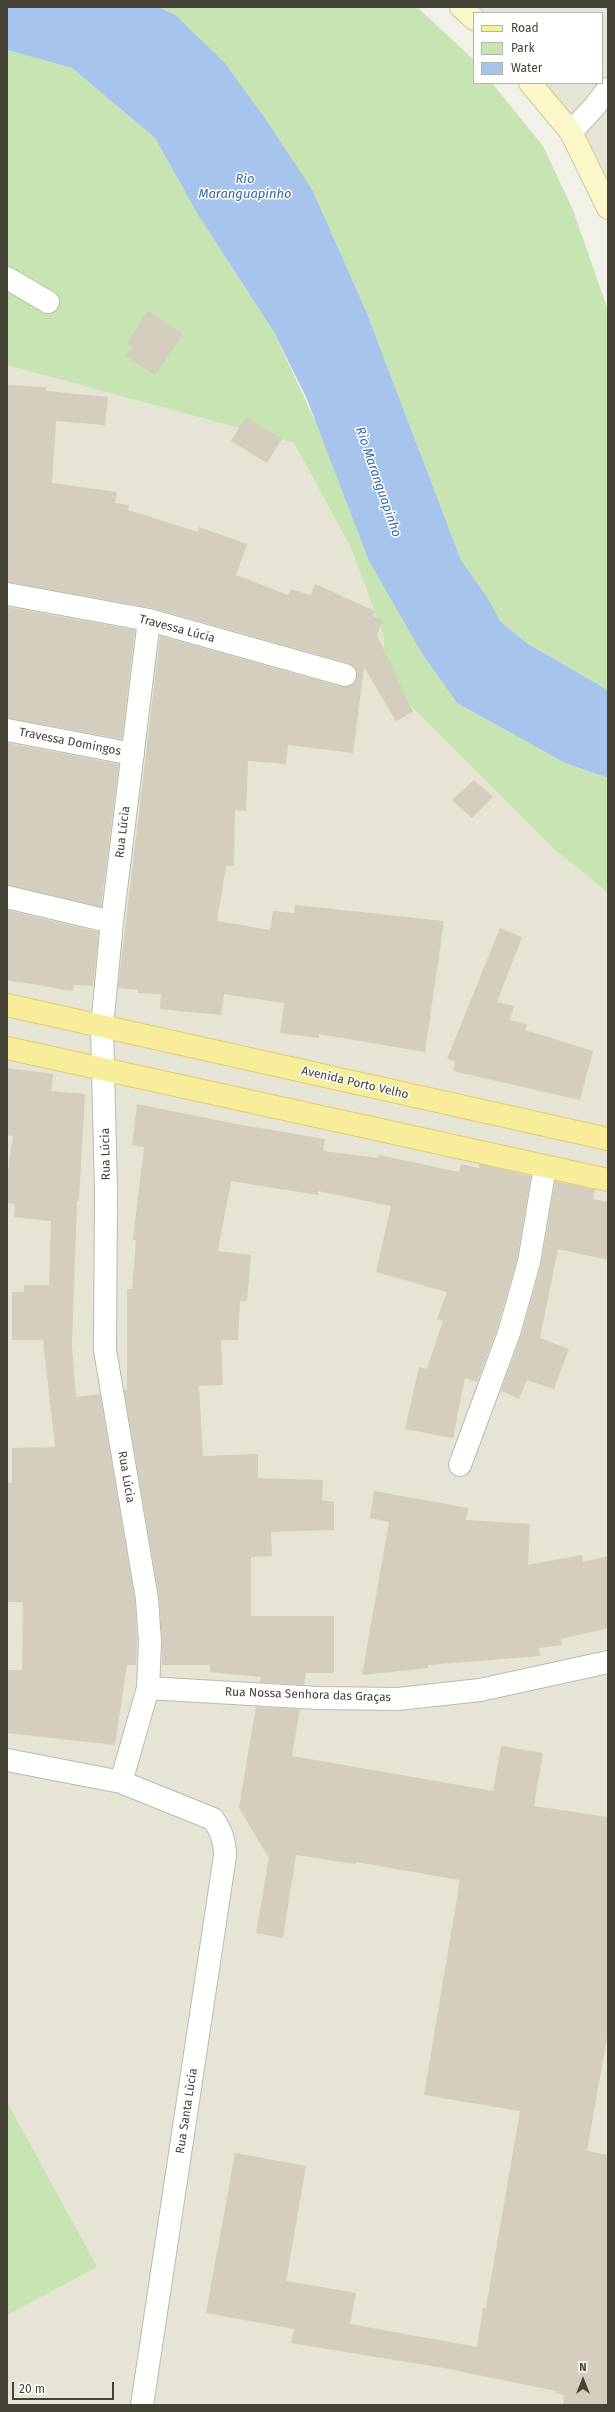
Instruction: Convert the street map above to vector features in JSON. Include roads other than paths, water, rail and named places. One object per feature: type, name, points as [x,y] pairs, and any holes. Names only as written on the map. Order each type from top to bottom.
[{"type":"main road","points":[[461,7],[473,19]]},
{"type":"main road","points":[[531,84],[571,132],[608,208]]},
{"type":"main road","name":"Avenida Porto Velho","points":[[7,1005],[608,1139]]},
{"type":"main road","points":[[7,1048],[608,1180]]},
{"type":"street","points":[[571,132],[595,106],[608,89]]},
{"type":"street","points":[[7,278],[48,302]]},
{"type":"street","name":"Travessa Lúcia","points":[[7,594],[149,620],[345,675]]},
{"type":"street","name":"Rua Lúcia","points":[[148,1688],[150,1642],[147,1599],[105,1350],[106,1191],[102,1027],[112,922],[149,620]]},
{"type":"street","name":"Travessa Domingos","points":[[7,730],[133,754]]},
{"type":"street","points":[[7,897],[112,922]]},
{"type":"street","points":[[460,1465],[509,1333],[529,1262],[545,1167]]},
{"type":"street","name":"Rua Nossa Senhora das Graças","points":[[148,1688],[318,1698],[398,1699],[480,1690],[608,1662]]},
{"type":"street","points":[[7,1760],[121,1782],[148,1688]]},
{"type":"street","name":"Rua Santa Lùcia","points":[[121,1782],[213,1819],[220,1829],[225,1842],[225,1856],[142,2405]]},
{"type":"water","name":"Rio Maranguapinho","points":[[7,7],[158,7],[174,14],[224,62],[264,117],[313,191],[366,311],[461,560],[488,598],[500,621],[528,644],[608,690],[608,778],[565,763],[457,703],[423,655],[369,561],[307,399],[274,332],[198,215],[155,138],[72,68],[7,50]]}]
